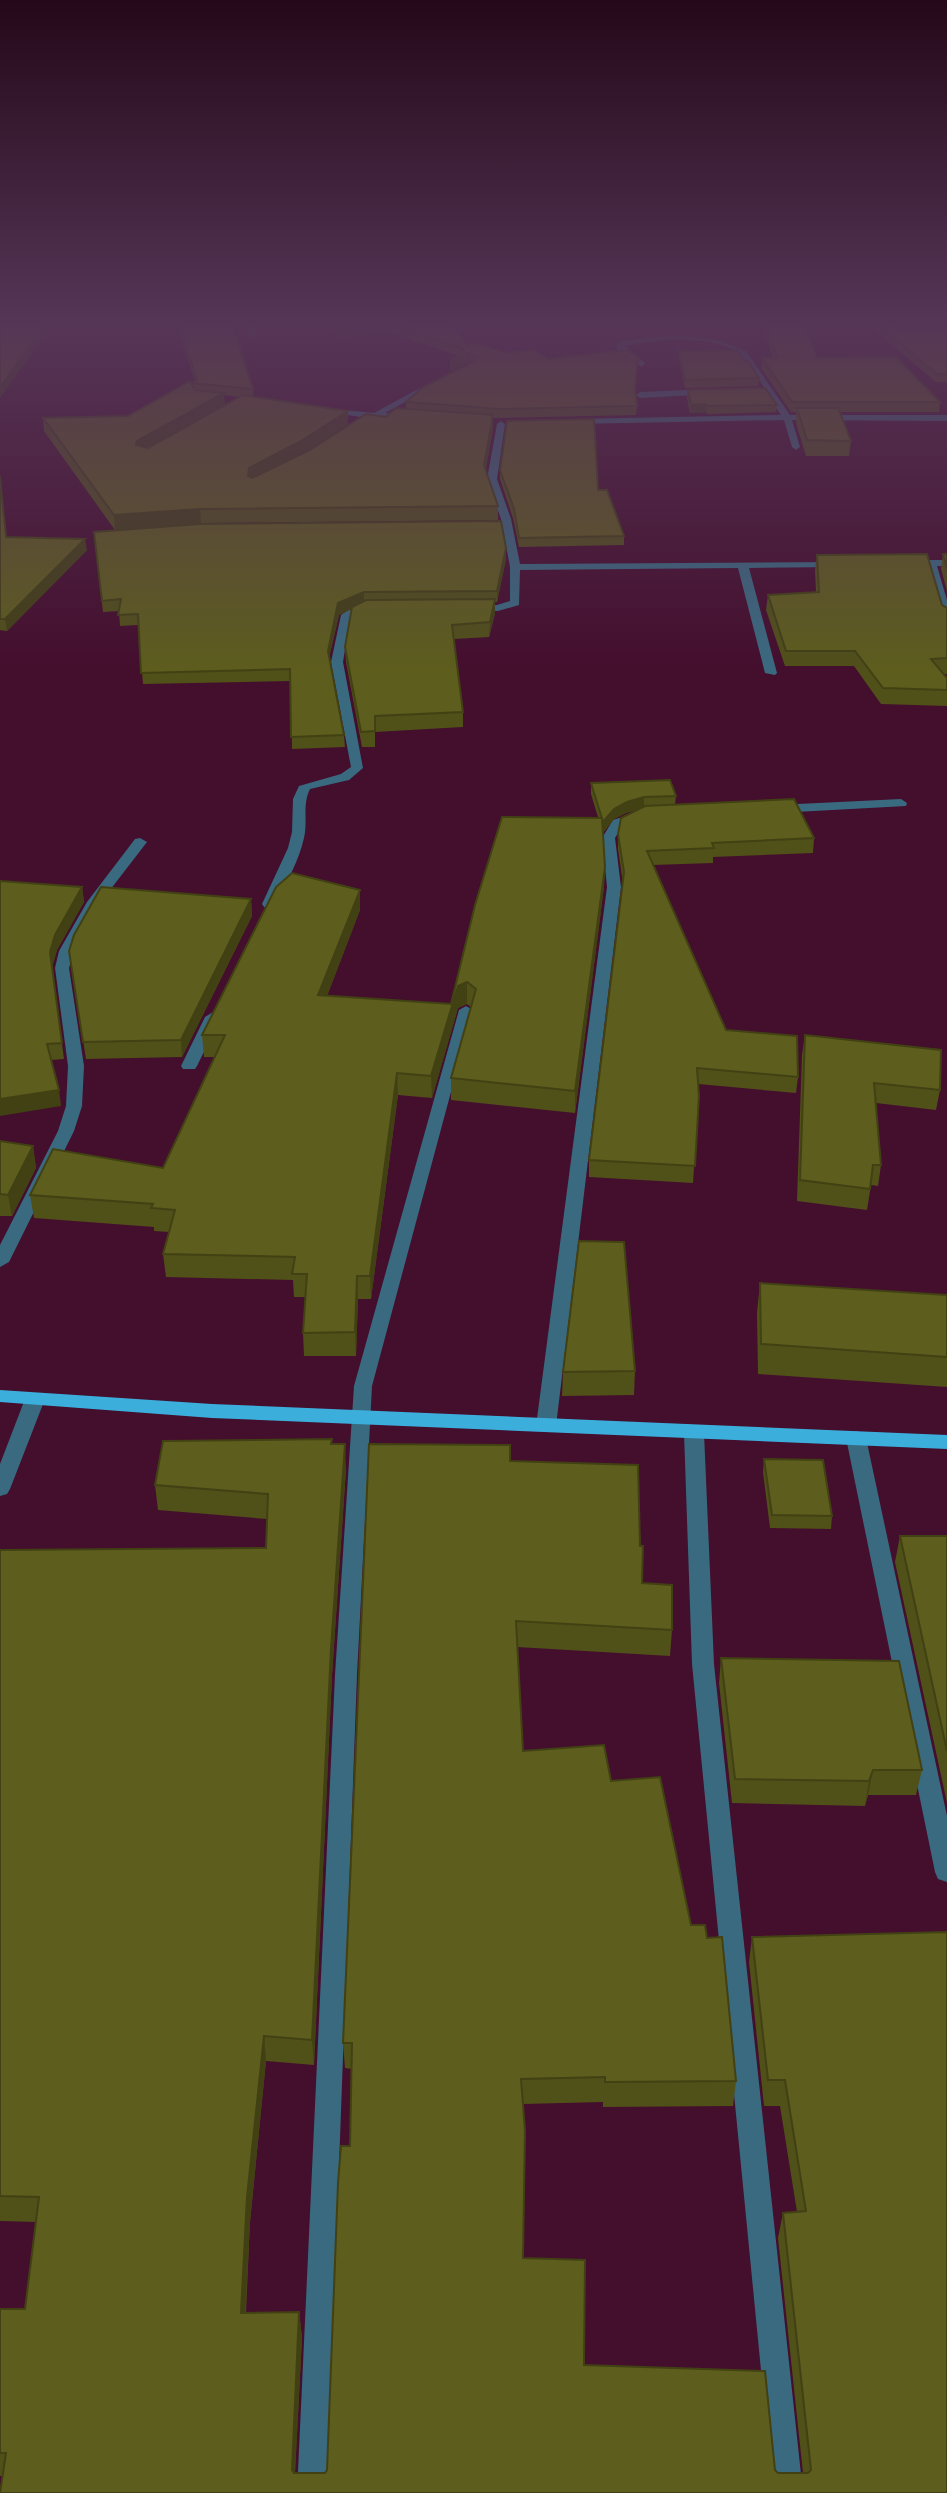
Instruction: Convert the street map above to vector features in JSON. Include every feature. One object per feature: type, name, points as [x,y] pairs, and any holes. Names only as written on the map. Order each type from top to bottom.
[{"type":"main road","points":[[0,1396],[361,1418],[947,1442]]},
{"type":"street","points":[[460,608],[498,608],[515,603],[515,567],[507,526],[492,479],[498,440]]},
{"type":"street","points":[[794,440],[796,447]]},
{"type":"street","points":[[494,526],[507,526]]},
{"type":"street","points":[[897,563],[947,563]]},
{"type":"street","points":[[931,563],[947,619]]},
{"type":"street","points":[[515,567],[855,564]]},
{"type":"street","points":[[744,566],[771,673]]},
{"type":"street","points":[[260,922],[294,849],[298,835],[300,792],[305,786],[345,777],[357,768],[337,662],[345,617],[364,609],[384,608]]},
{"type":"street","points":[[767,809],[901,803]]},
{"type":"street","points":[[546,1426],[614,887],[609,834],[612,825],[621,819],[659,813]]},
{"type":"street","points":[[0,1262],[66,1131],[74,1105],[76,1066],[62,968],[65,954],[99,894],[140,842]]},
{"type":"street","points":[[189,1066],[219,1006]]},
{"type":"street","points":[[312,2493],[346,1675],[363,1386],[466,1010]]},
{"type":"street","points":[[0,1489],[35,1399]]},
{"type":"street","points":[[694,1433],[704,1664],[788,2493]]},
{"type":"street","points":[[856,1438],[947,1872]]},
{"type":"building","points":[[59,440],[138,440],[136,445],[148,448],[162,440],[302,440],[249,468],[248,476],[252,478],[325,440],[488,440],[484,465],[498,506],[200,509],[114,515]]},
{"type":"building","points":[[504,440],[595,440],[598,490],[607,490],[624,536],[519,538],[514,509],[500,470]]},
{"type":"building","points":[[0,477],[6,537],[85,539],[5,619],[0,619]]},
{"type":"building","points":[[501,521],[506,548],[497,591],[364,592],[338,603],[328,651],[344,735],[291,737],[290,669],[141,673],[138,614],[118,615],[121,599],[102,601],[94,532],[200,524]]},
{"type":"building","points":[[927,554],[942,605],[947,608],[947,658],[931,659],[947,678],[947,690],[883,688],[855,651],[786,651],[768,595],[819,592],[817,555]]},
{"type":"building","points":[[495,599],[490,622],[452,625],[463,712],[375,716],[375,731],[361,732],[345,647],[352,607],[366,600]]},
{"type":"building","points":[[670,780],[676,796],[644,797],[627,802],[614,809],[603,822],[591,783]]},
{"type":"building","points":[[794,799],[814,838],[712,843],[714,848],[647,851],[726,1030],[797,1036],[798,1077],[697,1068],[699,1096],[695,1166],[589,1160],[624,872],[618,834],[621,818],[645,806]]},
{"type":"building","points":[[502,817],[602,818],[605,867],[575,1091],[451,1078],[476,989],[467,982],[458,986],[431,1076],[397,1073],[370,1276],[357,1276],[355,1332],[303,1333],[307,1274],[292,1274],[295,1257],[163,1254],[175,1210],[151,1208],[153,1204],[30,1195],[53,1149],[163,1168],[225,1035],[202,1035],[276,887],[292,873],[360,890],[318,995],[451,1004],[475,905]]},
{"type":"building","points":[[0,881],[82,887],[55,935],[50,952],[62,1043],[47,1044],[59,1090],[0,1099]]},
{"type":"building","points":[[101,887],[251,899],[181,1040],[83,1042],[69,951],[74,935]]},
{"type":"building","points":[[805,1035],[941,1050],[940,1090],[874,1083],[881,1165],[873,1165],[870,1189],[800,1180]]},
{"type":"building","points":[[0,1141],[33,1146],[8,1195],[0,1194]]},
{"type":"building","points":[[579,1241],[624,1242],[635,1371],[563,1372]]},
{"type":"building","points":[[760,1283],[947,1295],[947,1357],[761,1344]]},
{"type":"building","points":[[332,1439],[331,1444],[345,1444],[331,1649],[312,2040],[264,2036],[247,2197],[241,2313],[299,2312],[292,2470],[294,2473],[325,2473],[327,2470],[338,2183],[341,2146],[350,2146],[352,2043],[343,2043],[369,1444],[510,1445],[510,1461],[638,1465],[640,1546],[643,1546],[642,1583],[672,1585],[672,1630],[516,1621],[523,1751],[604,1745],[611,1781],[660,1777],[691,1925],[705,1925],[707,1938],[722,1937],[736,2081],[605,2082],[605,2077],[521,2079],[525,2131],[523,2258],[585,2260],[584,2365],[765,2371],[775,2470],[778,2473],[808,2473],[811,2470],[783,2213],[806,2211],[785,2080],[768,2080],[752,1937],[947,1932],[947,2493],[0,2493],[6,2453],[0,2453],[0,2309],[25,2309],[39,2197],[0,2196],[0,1550],[266,1548],[268,1494],[155,1485],[163,1441]]},
{"type":"building","points":[[764,1459],[823,1460],[832,1516],[772,1515]]},
{"type":"building","points":[[900,1536],[947,1536],[947,1751]]},
{"type":"building","points":[[721,1658],[899,1661],[922,1770],[873,1770],[869,1781],[735,1779]]}]
